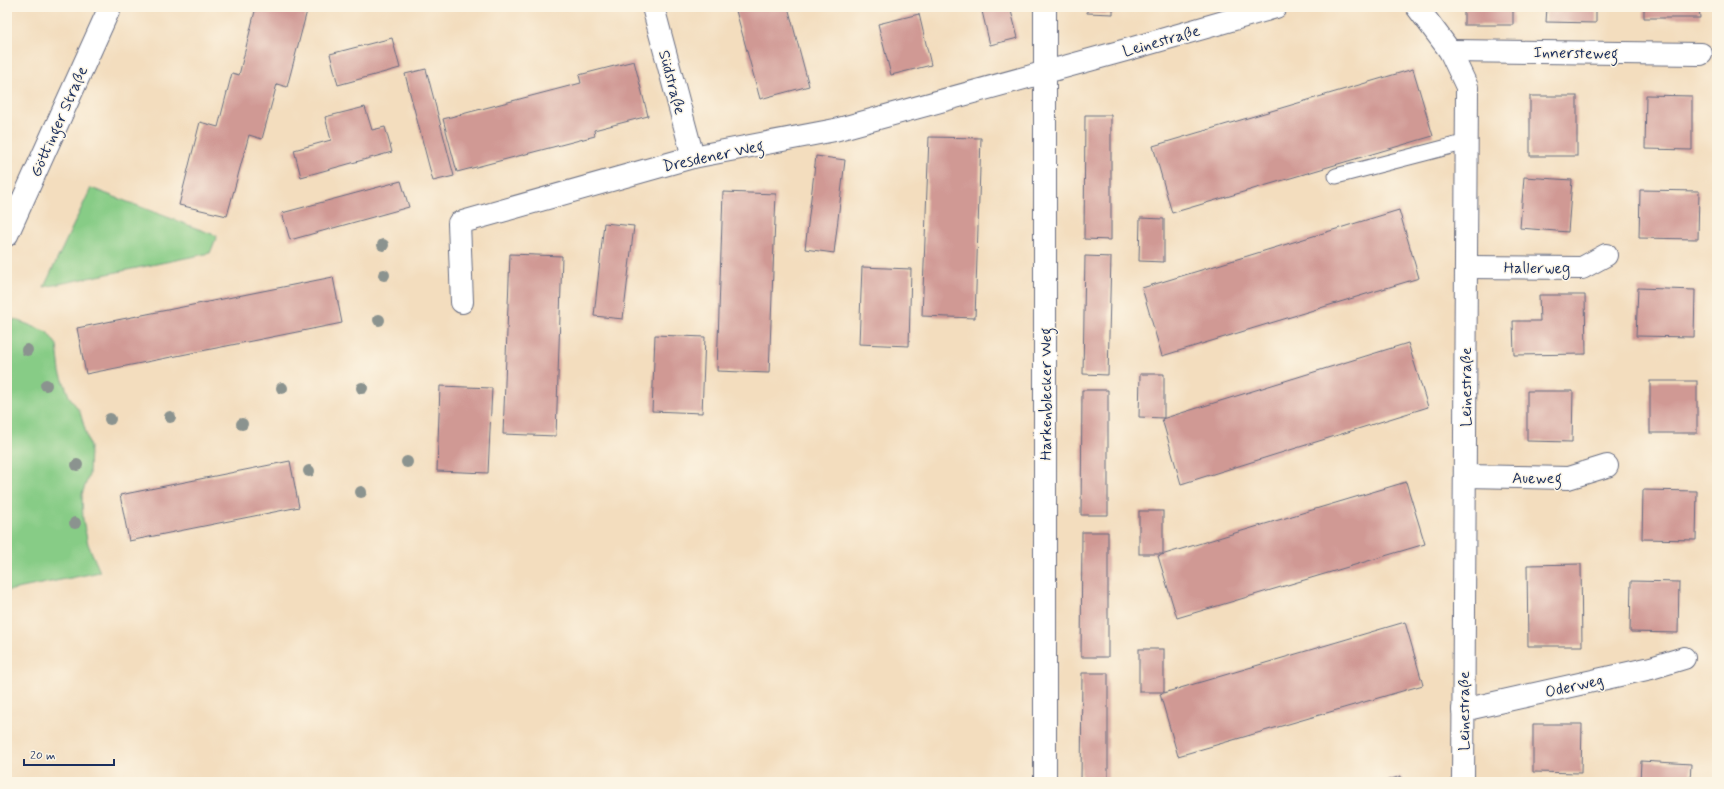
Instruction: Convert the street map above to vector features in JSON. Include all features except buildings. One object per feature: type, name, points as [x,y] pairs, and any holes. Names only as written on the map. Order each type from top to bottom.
[{"type":"street","name":"Göttinger Straße","points":[[7,235],[110,7]]},
{"type":"street","name":"Südstraße","points":[[653,7],[693,157]]},
{"type":"street","name":"Harkenblecker Weg","points":[[1045,7],[1045,782]]},
{"type":"street","name":"Leinestraße","points":[[1046,72],[1276,7]]},
{"type":"street","name":"Leinestraße","points":[[1417,7],[1450,51],[1467,87],[1463,782]]},
{"type":"street","name":"Innersteweg","points":[[1450,51],[1701,54]]},
{"type":"street","name":"Dresdener Weg","points":[[462,302],[459,223],[693,157],[835,130],[1046,72]]},
{"type":"street","name":"Hallerweg","points":[[1466,267],[1582,268],[1606,255]]},
{"type":"street","name":"Aueweg","points":[[1465,476],[1568,478],[1607,466]]},
{"type":"street","name":"Oderweg","points":[[1463,710],[1651,668],[1684,658]]},
{"type":"lane","points":[[1336,176],[1467,142]]},
{"type":"green space","points":[[91,188],[217,236],[210,253],[44,287]]},
{"type":"green space","points":[[14,319],[47,332],[57,345],[60,372],[69,396],[80,412],[90,447],[89,475],[82,494],[83,520],[88,544],[100,572],[7,591],[7,335]]}]
